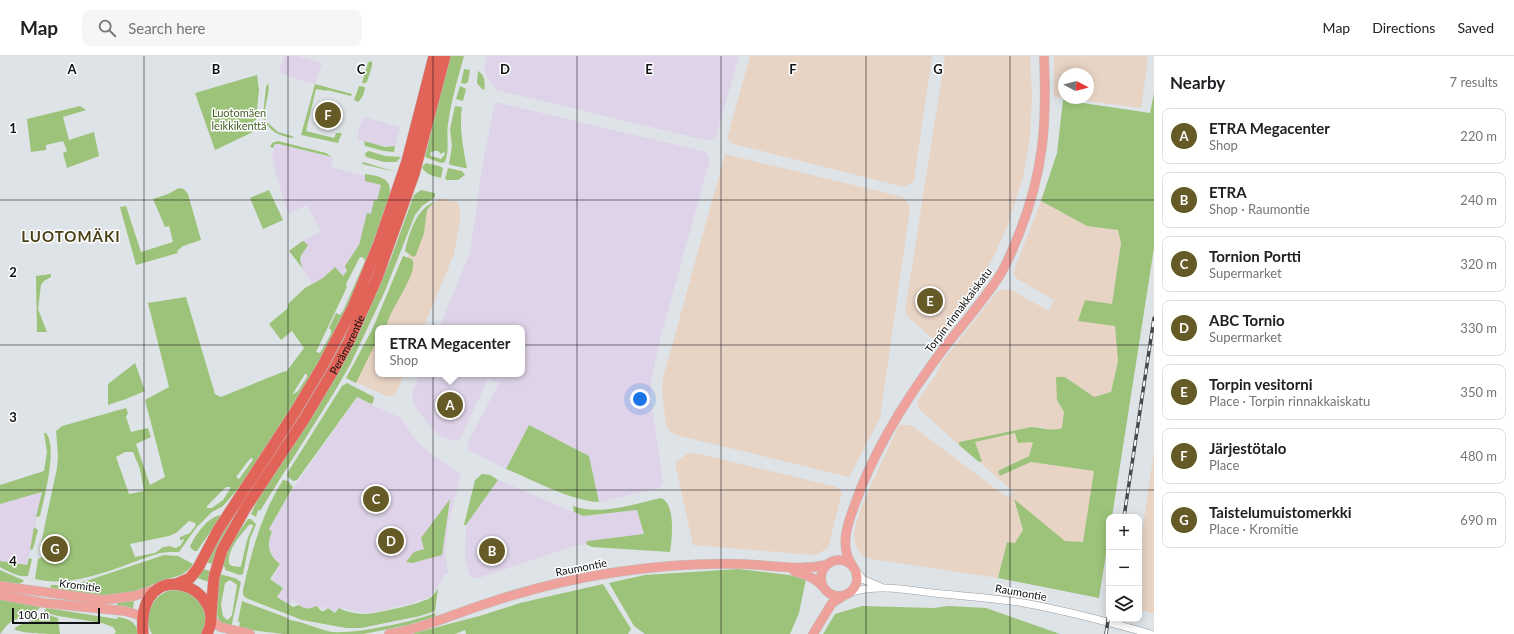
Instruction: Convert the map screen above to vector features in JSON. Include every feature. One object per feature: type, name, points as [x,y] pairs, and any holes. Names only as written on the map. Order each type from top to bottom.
[{"type":"highway","name":"Perämerentie","points":[[157,589],[167,585],[176,584],[190,578],[198,568],[218,530],[295,412],[323,365],[350,313],[379,243],[407,161],[434,56]]},
{"type":"highway","name":"Perämerentie","points":[[207,634],[211,617],[214,577],[222,550],[245,509],[305,418],[333,371],[349,341],[374,285],[414,174],[445,56]]},
{"type":"highway","points":[[176,584],[187,586],[200,594],[211,617]]},
{"type":"highway","points":[[144,627],[147,602],[157,589]]},
{"type":"main road","name":"Torpin rinnakkaiskatu","points":[[829,564],[837,555],[845,539],[848,522],[861,486],[892,424],[923,378],[1000,276],[1019,235],[1032,197],[1042,156],[1046,112],[1044,56]]},
{"type":"main road","name":"Torpin rinnakkaiskatu","points":[[845,539],[848,558],[854,567]]},
{"type":"main road","points":[[813,634],[832,603],[852,592],[858,582],[854,567],[842,560],[829,564],[821,575],[827,601],[823,617]]},
{"type":"main road","name":"Raumontie","points":[[389,634],[421,627],[518,594],[554,584],[616,572],[674,566],[713,564],[750,564],[785,568],[815,568],[829,564]]},
{"type":"main road","name":"Raumontie","points":[[785,568],[809,575],[819,582],[824,589]]},
{"type":"main road","name":"Kromitie","points":[[0,586],[104,600],[134,596],[157,589]]},
{"type":"main road","points":[[824,589],[831,595],[842,597]]},
{"type":"main road","name":"Kromitie","points":[[0,595],[44,603],[125,611],[144,627]]},
{"type":"main road","points":[[211,617],[220,627],[250,634]]},
{"type":"street","name":"Raumontie","points":[[854,567],[862,579],[885,588]]},
{"type":"street","name":"Raumontie","points":[[852,592],[885,588],[972,596],[1023,603],[1110,622],[1151,634]]},
{"type":"shaded area","points":[[284,56],[297,56],[322,63],[315,84],[305,82],[279,72]]},
{"type":"shaded area","points":[[487,56],[739,56],[716,137],[709,141],[496,90],[488,79],[484,67]]},
{"type":"shaded area","points":[[750,56],[932,56],[914,181],[904,187],[730,143],[727,139]]},
{"type":"shaded area","points":[[945,56],[1030,56],[1032,95],[1030,137],[1023,177],[1007,227],[992,260],[967,301],[937,338],[933,339],[907,316],[905,311]]},
{"type":"shaded area","points":[[1054,56],[1145,56],[1148,59],[1141,108],[1094,102],[1094,68],[1058,68],[1058,98],[1054,97]]},
{"type":"shaded area","points":[[495,102],[706,152],[710,159],[661,336],[651,381],[651,398],[663,483],[660,488],[599,502],[589,456],[529,425],[506,469],[468,450],[467,444],[499,383],[488,379],[460,439],[455,441],[440,437],[416,408],[412,392],[419,377],[525,377],[525,325],[440,325],[470,253],[482,168]]},
{"type":"shaded area","points":[[364,117],[400,127],[395,146],[376,145],[357,139],[359,128]]},
{"type":"shaded area","points":[[275,144],[333,158],[331,167],[385,181],[350,272],[343,276],[335,267],[323,278],[312,284],[303,269],[301,264],[302,252],[308,246],[303,241],[301,242],[321,231],[307,205],[288,214],[272,156]]},
{"type":"shaded area","points":[[725,154],[903,197],[908,203],[910,209],[880,418],[849,477],[676,435],[666,426],[662,391],[663,378]]},
{"type":"shaded area","points":[[440,198],[457,202],[460,209],[460,220],[454,254],[424,325],[379,325],[428,209]]},
{"type":"shaded area","points":[[1041,201],[1087,226],[1118,230],[1121,243],[1112,304],[1079,320],[1115,326],[1118,361],[1111,392],[1094,397],[1065,377],[1057,400],[1064,412],[1063,427],[1055,431],[1042,427],[1031,427],[959,442],[959,445],[918,408],[918,400],[936,375],[941,363],[996,293],[1003,289],[1011,290],[1049,311],[1054,300],[1016,278],[1014,274]]},
{"type":"shaded area","points":[[375,335],[375,377],[403,377],[395,395],[387,396],[355,382]]},
{"type":"shaded area","points":[[357,398],[401,418],[417,442],[430,453],[461,474],[448,525],[445,552],[448,573],[444,575],[430,597],[371,613],[339,607],[335,612],[326,606],[324,609],[317,606],[308,609],[304,608],[293,600],[289,605],[277,596],[284,588],[271,579],[281,564],[276,561],[271,552],[269,544],[270,537],[273,532],[269,529],[294,487]]},
{"type":"shaded area","points":[[899,425],[911,425],[1008,498],[1013,491],[979,462],[982,461],[975,442],[1015,433],[1033,442],[1029,456],[998,471],[1000,476],[1031,462],[1094,470],[1084,542],[1065,541],[1014,500],[1023,530],[1015,544],[1007,542],[998,578],[871,559],[863,556],[855,543],[854,532],[861,507]]},
{"type":"shaded area","points":[[1154,451],[1154,614],[1142,610],[1142,534]]},
{"type":"shaded area","points":[[688,453],[700,454],[837,487],[842,493],[828,548],[815,555],[693,545],[675,463]]},
{"type":"shaded area","points":[[498,480],[583,516],[637,510],[644,534],[588,541],[586,544],[574,546],[479,578],[473,578],[470,576],[465,560],[466,525]]},
{"type":"shaded area","points":[[42,492],[27,565],[0,561],[0,504]]},
{"type":"green space","points":[[450,56],[464,56],[449,115],[445,162],[441,163],[425,157]],"holes":[[[438,151],[441,154],[444,152],[445,154],[441,159],[431,156],[430,153]]]},
{"type":"green space","points":[[370,61],[372,62],[372,66],[367,82],[362,83],[368,63]]},
{"type":"green space","points":[[464,69],[470,70],[468,82],[465,84],[461,83]]},
{"type":"green space","points":[[478,71],[482,74],[484,79],[484,90],[477,83]]},
{"type":"green space","name":"Luotomäen leikkikenttä","points":[[257,75],[259,90],[255,129],[253,132],[215,150],[195,93]]},
{"type":"green space","points":[[268,83],[269,88],[265,110],[266,119],[264,120],[263,115],[266,87]]},
{"type":"green space","points":[[315,84],[352,94],[351,96],[316,89],[306,131],[334,138],[336,133],[342,133],[338,143],[301,135]]},
{"type":"green space","points":[[359,86],[365,87],[363,95],[358,102],[354,100]]},
{"type":"green space","points":[[460,86],[466,89],[463,101],[456,99]]},
{"type":"green space","points":[[1154,93],[1154,248],[1112,514],[1106,514],[1106,554],[1099,598],[998,578],[1007,542],[1015,543],[1023,530],[1014,499],[1065,541],[1083,542],[1094,471],[1031,462],[1000,476],[998,471],[1029,456],[1033,442],[1018,443],[1015,433],[975,442],[982,461],[979,462],[959,445],[959,442],[1031,427],[1051,429],[1062,428],[1064,412],[1057,400],[1056,377],[1065,377],[1094,397],[1111,392],[1118,361],[1115,326],[1078,321],[1085,300],[1112,304],[1121,243],[1118,230],[1087,226],[1041,201],[1057,153],[1063,104],[1090,104],[1150,113]]},
{"type":"green space","points":[[80,106],[86,110],[63,117],[69,140],[94,132],[99,156],[67,168],[63,153],[67,151],[63,141],[46,145],[46,150],[31,152],[27,119]]},
{"type":"green space","points":[[455,106],[462,107],[461,130],[467,168],[449,164],[452,146],[450,129]]},
{"type":"green space","points":[[266,123],[278,132],[294,138],[278,134]]},
{"type":"green space","points":[[278,141],[326,153],[332,157],[279,144],[275,144],[273,148],[270,147],[272,143]]},
{"type":"green space","points":[[364,141],[385,147],[395,146],[394,152],[365,146]]},
{"type":"green space","points":[[369,151],[385,156],[401,157],[396,162],[384,162],[366,157],[365,153]]},
{"type":"green space","points":[[363,162],[396,172],[362,164]]},
{"type":"green space","points":[[426,163],[443,168],[441,178],[430,175],[426,172],[422,167]]},
{"type":"green space","points":[[448,168],[462,171],[465,175],[458,180],[447,180],[445,179]]},
{"type":"green space","points":[[365,174],[374,175],[386,180],[389,184],[390,195],[386,210],[349,305],[319,363],[291,410],[242,484],[223,506],[212,512],[196,528],[179,552],[160,553],[99,574],[67,581],[35,579],[38,559],[48,555],[45,548],[40,548],[57,468],[58,456],[56,431],[62,426],[126,408],[128,413],[126,417],[131,432],[148,428],[151,437],[136,444],[150,485],[165,477],[145,400],[169,387],[148,303],[186,297],[215,394],[221,397],[285,371],[286,372],[304,348],[292,331],[281,340],[269,324],[288,308],[288,304],[305,288],[323,278],[335,267],[343,276],[347,271],[345,266],[359,245],[367,213],[371,214],[374,200],[377,201],[381,185],[365,181]],"holes":[[[360,257],[364,258],[365,261],[343,311],[340,315],[336,313],[329,328],[331,330],[331,334],[320,353],[316,352],[347,287],[346,284]],[[305,374],[307,374],[307,377],[298,391],[292,395]],[[125,452],[133,452],[140,469],[144,491],[129,494],[116,457]],[[253,458],[239,479],[236,477],[249,460]],[[226,487],[230,487],[223,500],[212,508],[207,508],[207,506]],[[189,521],[195,523],[196,525],[190,533],[180,537],[180,541],[183,539],[184,540],[180,546],[175,548],[170,546],[163,547],[155,553],[135,557],[130,544],[169,536],[176,533]]]},
{"type":"green space","points":[[179,188],[184,189],[188,194],[201,240],[183,246],[177,251],[178,253],[136,265],[120,207],[126,206],[141,252],[173,242],[169,226],[165,227],[153,199],[168,194]]},
{"type":"green space","points":[[269,190],[283,220],[263,229],[250,198]]},
{"type":"green space","points":[[421,190],[435,193],[435,197],[422,206],[415,215],[385,291],[351,363],[260,511],[258,510],[256,517],[251,514],[259,497],[318,407],[354,344],[390,261],[414,195]]},
{"type":"green space","points":[[434,202],[427,210],[424,233],[416,255],[413,257],[405,251],[411,230],[422,210]]},
{"type":"green space","points":[[303,241],[308,245],[300,258],[303,269],[289,251]]},
{"type":"green space","points":[[380,252],[373,275],[346,339],[212,564],[206,562],[213,548],[308,398]]},
{"type":"green space","points":[[403,256],[412,259],[412,273],[387,325],[375,325],[375,344],[356,383],[346,378],[372,330]]},
{"type":"green space","points":[[51,274],[51,277],[44,281],[41,285],[38,309],[47,332],[37,332],[36,276]]},
{"type":"green space","points":[[135,363],[145,391],[108,405],[108,384]]},
{"type":"green space","points":[[347,383],[374,397],[373,403],[371,404],[357,397],[297,480],[293,481],[287,476],[288,472],[342,386]]},
{"type":"green space","points":[[529,425],[589,456],[599,502],[589,501],[565,494],[506,469]]},
{"type":"green space","points":[[44,433],[46,433],[49,440],[51,450],[49,473],[40,516],[36,517],[42,492],[0,504],[0,485],[44,471],[47,452]]},
{"type":"green space","points":[[482,474],[490,475],[498,480],[466,525],[464,525],[475,480]]},
{"type":"green space","points":[[283,480],[288,481],[293,487],[269,529],[272,532],[269,541],[271,554],[280,564],[270,579],[283,588],[277,597],[293,607],[299,605],[304,608],[312,608],[317,606],[321,611],[328,608],[335,613],[339,608],[345,611],[366,614],[417,603],[430,598],[438,588],[435,611],[420,616],[361,628],[346,628],[302,620],[246,598],[243,595],[243,590],[258,533],[275,493]]},
{"type":"green space","points":[[661,498],[666,502],[671,514],[672,539],[670,552],[592,547],[586,544],[587,541],[644,534],[637,510],[583,516],[574,512],[573,506],[595,510],[617,508]]},
{"type":"green space","points":[[450,499],[442,555],[412,563],[406,562],[414,552],[424,549],[421,538]]},
{"type":"green space","points":[[220,515],[220,518],[197,551],[194,551],[190,547],[198,532],[206,523]]},
{"type":"green space","points":[[248,519],[251,519],[256,524],[250,539],[243,574],[240,575],[225,570],[225,567],[221,567],[229,548]],"holes":[[[252,524],[253,526],[247,540],[241,566],[232,566],[229,564],[232,548],[249,525]]]},
{"type":"green space","points":[[34,527],[38,530],[33,549],[30,550]]},
{"type":"green space","points":[[164,555],[178,556],[193,564],[187,571],[180,575],[134,592],[120,595],[100,596],[50,590],[51,585],[80,583]]},
{"type":"green space","points":[[29,558],[32,559],[28,576],[17,575],[0,567],[0,561],[27,565]]},
{"type":"green space","points":[[203,569],[210,571],[209,582],[197,578]]},
{"type":"green space","points":[[738,569],[789,575],[806,579],[799,613],[790,634],[645,634],[634,626],[609,583],[645,575]]},
{"type":"green space","points":[[0,570],[24,581],[19,584],[0,583]]},
{"type":"green space","points":[[219,574],[235,578],[241,582],[231,628],[222,624],[218,618],[216,606]],"holes":[[[230,580],[237,585],[232,615],[227,620],[223,616],[221,605],[225,583]]]},
{"type":"green space","points":[[603,584],[631,629],[628,634],[466,634],[465,630],[455,634],[411,634],[483,615],[520,603]]},
{"type":"green space","points":[[171,590],[188,593],[201,603],[206,617],[205,625],[201,634],[152,634],[148,621],[151,608],[159,597]]},
{"type":"green space","points":[[0,598],[41,605],[31,615],[9,623],[0,634]]},
{"type":"green space","points":[[134,599],[133,609],[117,606],[117,602]]},
{"type":"green space","points":[[242,601],[290,620],[332,632],[355,631],[384,627],[436,613],[435,617],[404,626],[363,634],[284,634],[241,629],[238,621]]},
{"type":"green space","points":[[862,606],[934,608],[948,606],[986,608],[1060,634],[823,634],[835,614]]},
{"type":"green space","points":[[46,608],[117,619],[118,617],[126,619],[134,624],[138,634],[114,634],[116,632],[113,627],[102,623],[58,616],[44,612]]},
{"type":"green space","points":[[46,614],[58,618],[60,634],[30,633],[14,629],[21,624]]},
{"type":"railway","points":[[1124,514],[1154,318]]},
{"type":"railway","points":[[1106,634],[1108,622]]},
{"type":"place","name":"Järjestötalo","points":[[328,115]]},
{"type":"place","name":"Torpin vesitorni","points":[[930,301]]},
{"type":"place","name":"ETRA Megacenter","points":[[450,405]]},
{"type":"place","name":"Tornion Portti","points":[[376,499]]},
{"type":"place","name":"ABC Tornio","points":[[391,541]]},
{"type":"place","name":"Taistelumuistomerkki","points":[[55,549]]},
{"type":"place","name":"ETRA","points":[[492,551]]},
{"type":"district","name":"LUOTOMÄKI","points":[[71,236]]}]
